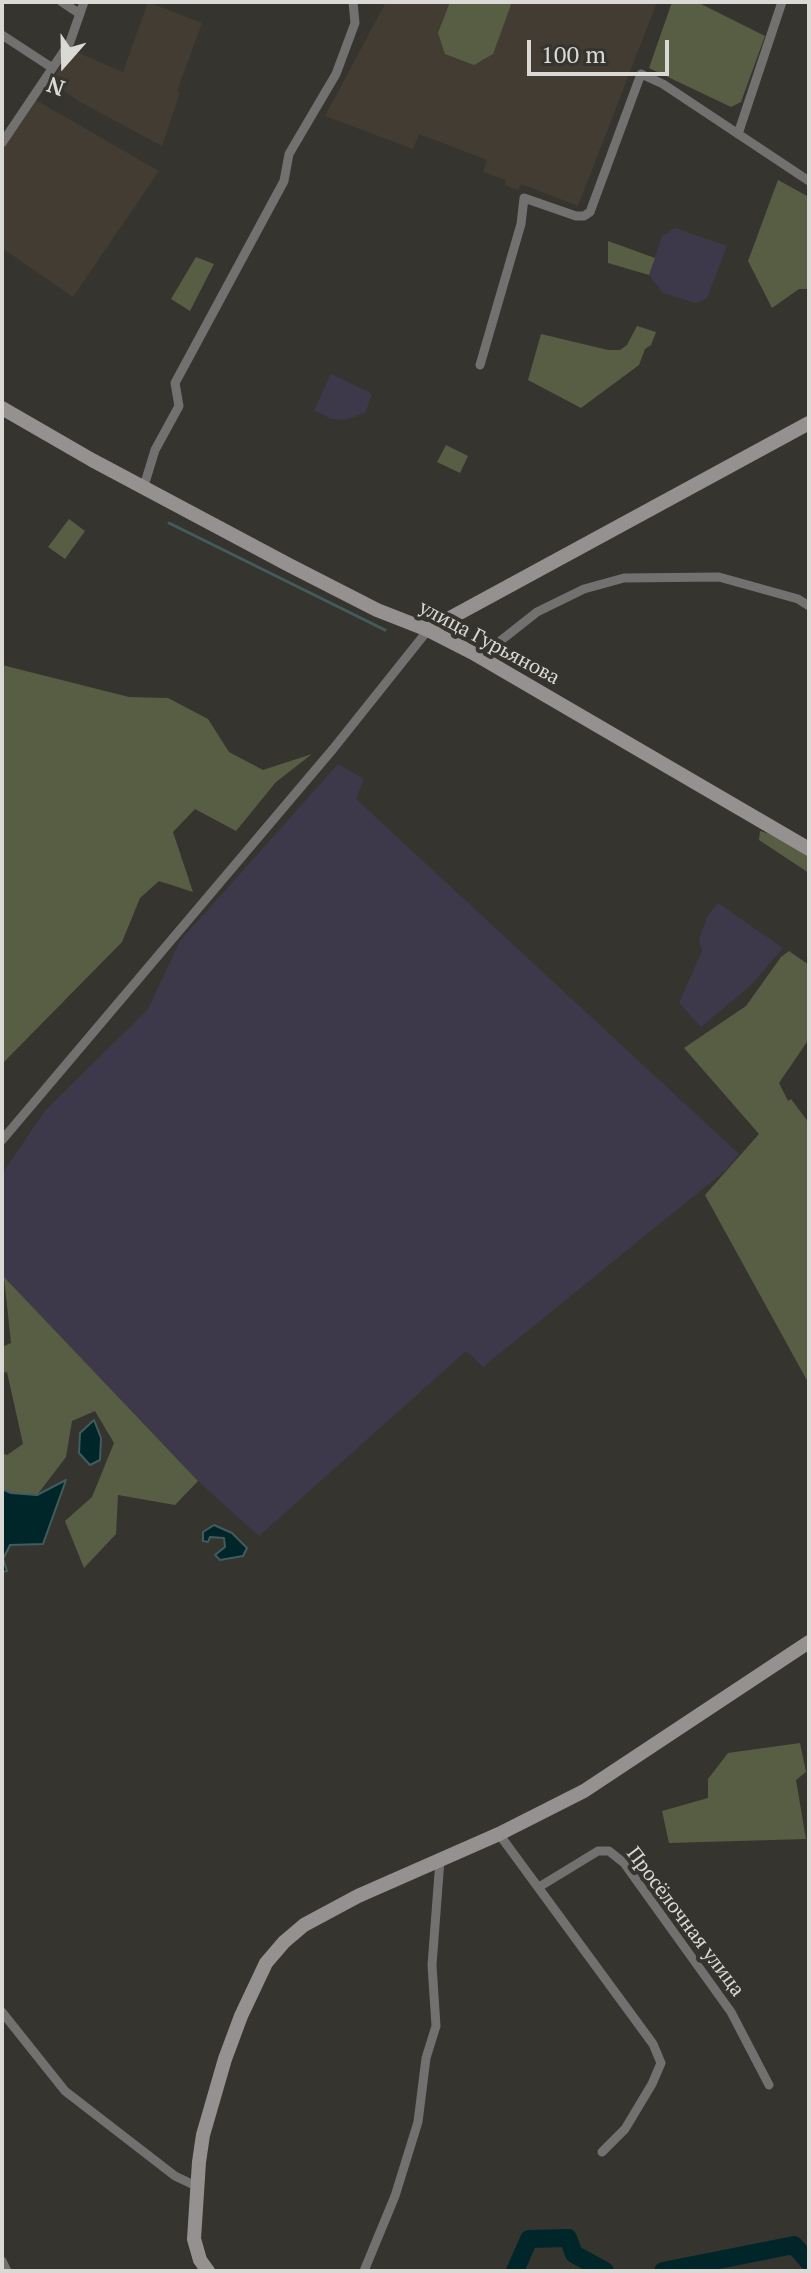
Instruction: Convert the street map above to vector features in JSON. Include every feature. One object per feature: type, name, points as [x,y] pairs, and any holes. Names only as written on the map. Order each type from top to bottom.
[{"type":"street","points":[[62,2],[80,14]]},
{"type":"street","points":[[2,143],[70,42],[84,2]]},
{"type":"street","points":[[144,486],[155,450],[179,406],[175,383],[284,181],[289,154],[336,74],[355,23],[353,2]]},
{"type":"street","points":[[738,134],[782,2]]},
{"type":"street","points":[[2,35],[51,67]]},
{"type":"street","points":[[480,365],[521,224],[524,198],[576,216],[590,212],[641,74],[663,84],[809,181]]},
{"type":"street","name":"улица Гурьянова","points":[[2,408],[83,455],[364,604],[428,630],[480,657],[809,849]]},
{"type":"street","points":[[2,1140],[349,729],[428,630],[809,423]]},
{"type":"street","points":[[480,657],[537,612],[584,589],[624,578],[719,577],[798,599],[809,606]]},
{"type":"street","points":[[208,2271],[200,2260],[194,2239],[196,2186],[203,2135],[225,2059],[253,1989],[266,1963],[284,1942],[304,1925],[358,1896],[499,1834],[584,1791],[809,1642]]},
{"type":"street","points":[[499,1834],[653,2044],[661,2063],[625,2129],[602,2152]]},
{"type":"street","name":"Просёлочная улица","points":[[539,1887],[598,1851],[609,1851],[624,1863],[731,2012],[769,2085]]},
{"type":"street","points":[[364,2271],[395,2196],[418,2122],[426,2058],[436,2026],[432,1965],[440,1860]]},
{"type":"street","points":[[2,2012],[65,2091],[175,2176],[196,2186]]},
{"type":"street","points":[[2,2261],[7,2271]]},
{"type":"shaded area","points":[[148,2],[202,23],[177,91],[180,93],[162,146],[80,102],[51,82],[64,61],[69,63],[74,51],[123,72]]},
{"type":"shaded area","points":[[386,2],[657,2],[578,206],[521,184],[518,190],[505,185],[506,180],[483,172],[487,160],[419,134],[413,149],[325,116]]},
{"type":"shaded area","points":[[36,100],[159,171],[73,297],[2,248],[2,151]]},
{"type":"shaded area","points":[[675,228],[727,246],[707,298],[695,303],[663,293],[649,275],[662,236]]},
{"type":"shaded area","points":[[331,374],[372,395],[365,413],[345,420],[331,419],[314,410]]},
{"type":"shaded area","points":[[338,764],[364,779],[356,799],[739,1154],[726,1170],[483,1367],[466,1351],[259,1536],[198,1481],[2,1275],[2,1174],[44,1112],[148,1009],[180,941]]},
{"type":"shaded area","points":[[718,903],[783,948],[751,985],[701,1027],[679,1003],[702,951],[699,939],[708,915]]},
{"type":"green space","points":[[450,2],[512,2],[493,54],[474,65],[445,54],[438,33]]},
{"type":"green space","points":[[672,2],[697,2],[765,36],[741,102],[731,107],[649,68]]},
{"type":"green space","points":[[778,180],[809,197],[809,289],[799,289],[772,308],[748,261]]},
{"type":"green space","points":[[608,241],[655,258],[649,275],[608,263]]},
{"type":"green space","points":[[196,257],[214,264],[190,311],[171,299]]},
{"type":"green space","points":[[637,326],[656,332],[639,365],[581,408],[528,380],[541,334],[620,350],[627,345]]},
{"type":"green space","points":[[446,445],[468,456],[460,473],[437,462]]},
{"type":"green space","points":[[69,519],[85,531],[65,559],[48,547]]},
{"type":"green space","points":[[2,665],[129,697],[168,698],[208,719],[229,752],[263,770],[312,754],[276,782],[236,831],[195,809],[173,832],[193,892],[159,881],[140,898],[122,942],[2,1064]]},
{"type":"green space","points":[[760,831],[809,856],[809,873],[759,840]]},
{"type":"green space","points":[[789,951],[809,965],[809,1039],[779,1083],[788,1101],[791,1099],[809,1123],[809,1384],[705,1195],[759,1134],[684,1048],[746,1006],[781,957]]},
{"type":"green space","points":[[4,1277],[198,1481],[175,1505],[118,1495],[116,1534],[84,1568],[65,1521],[92,1497],[114,1443],[95,1411],[72,1421],[66,1457],[37,1495],[11,1493],[2,1489],[2,1453],[7,1455],[23,1444],[7,1372],[2,1373],[2,1347],[11,1343]]},
{"type":"green space","points":[[800,1743],[806,1772],[796,1780],[806,1839],[669,1843],[662,1811],[708,1798],[708,1779],[728,1753]]},
{"type":"water","points":[[94,1420],[101,1438],[100,1460],[90,1465],[79,1453],[80,1433]]},
{"type":"water","points":[[66,1480],[43,1544],[10,1545],[3,1559],[7,1571],[2,1572],[2,1489],[11,1493],[37,1495]]},
{"type":"water","points":[[214,1525],[232,1533],[247,1548],[243,1556],[220,1560],[215,1555],[225,1547],[224,1538],[210,1537],[208,1542],[203,1541],[203,1532]]},
{"type":"waterway","points":[[169,523],[385,630]]},
{"type":"waterway","points":[[515,2271],[529,2239],[568,2238],[574,2254],[605,2271]]},
{"type":"waterway","points":[[663,2271],[794,2245],[809,2262]]}]
